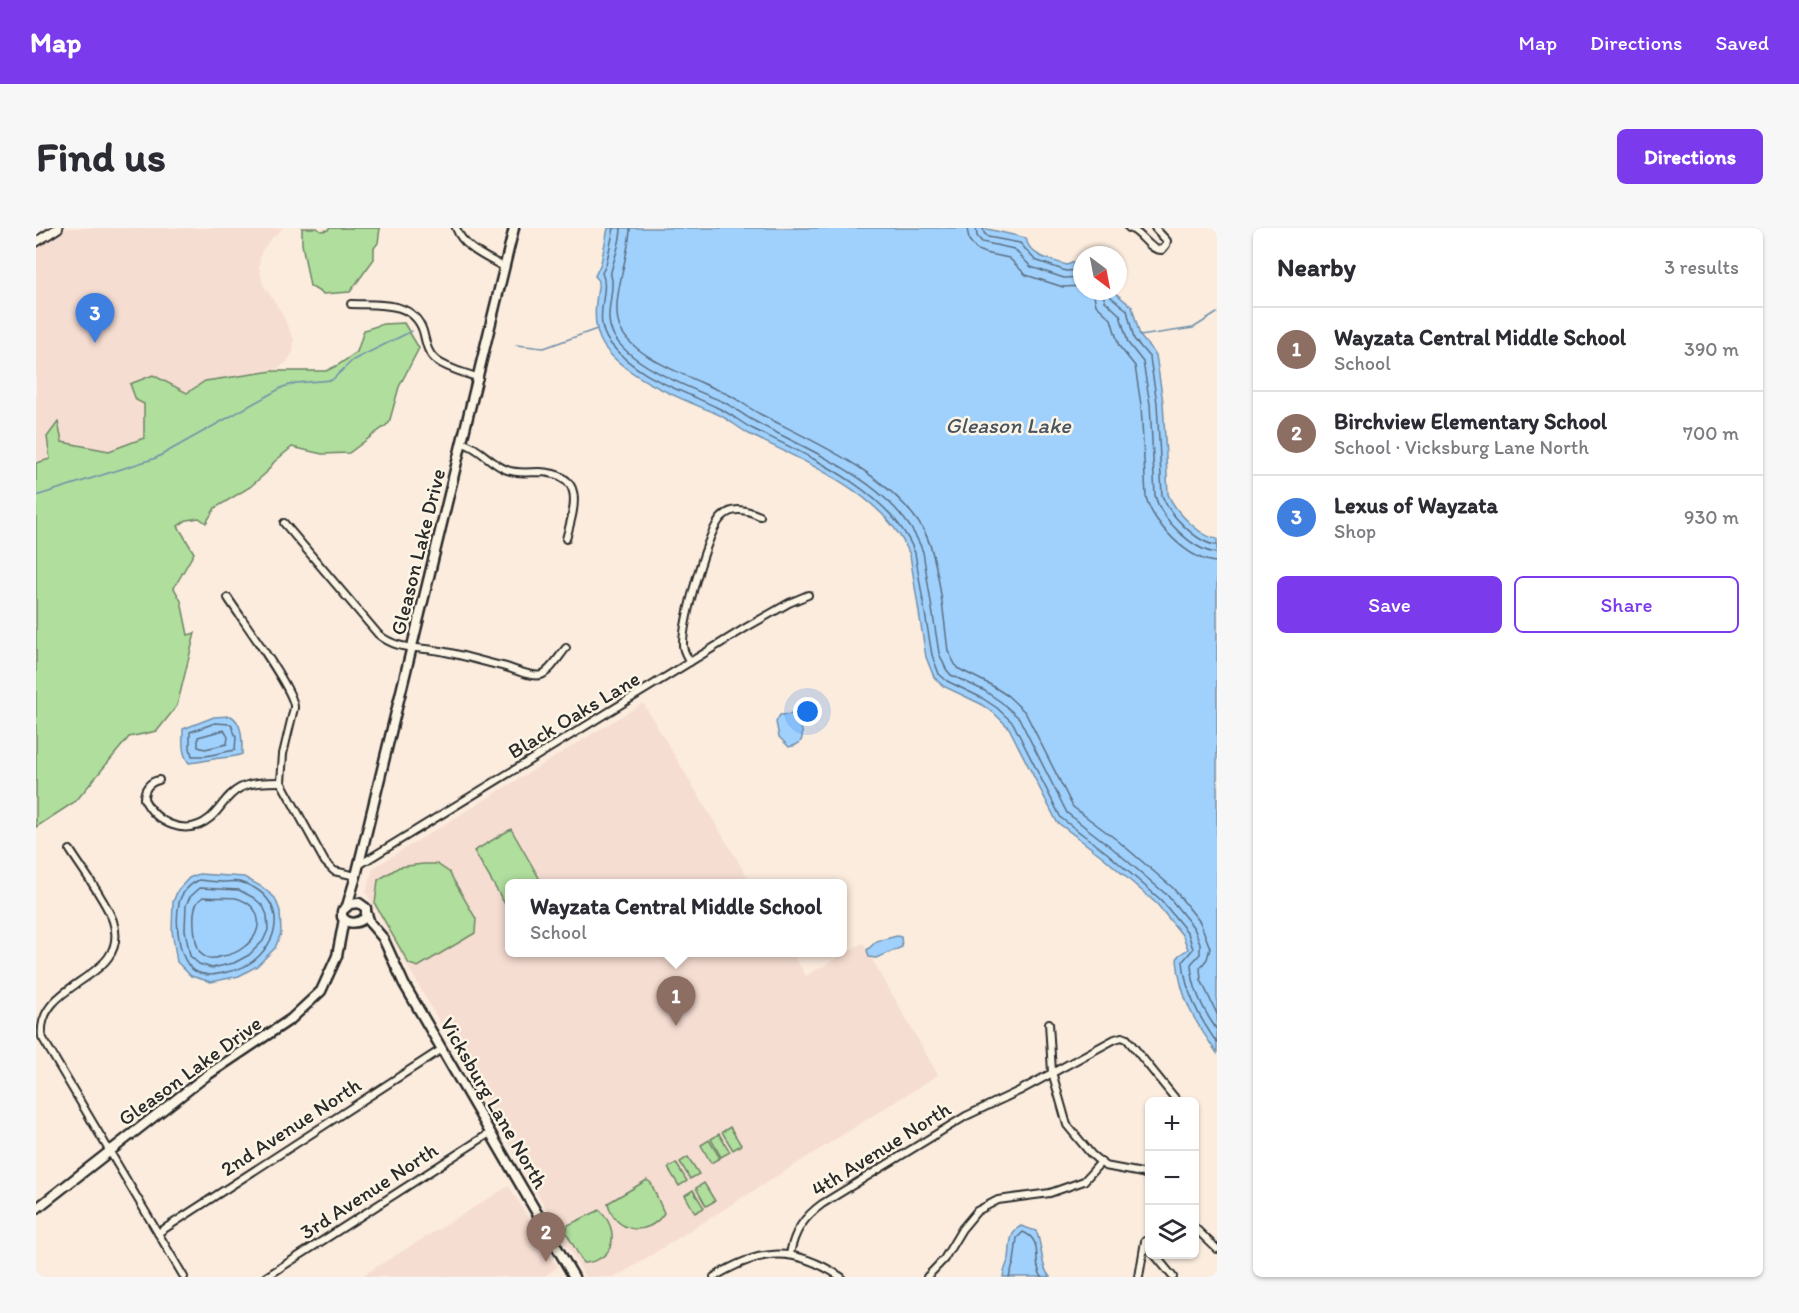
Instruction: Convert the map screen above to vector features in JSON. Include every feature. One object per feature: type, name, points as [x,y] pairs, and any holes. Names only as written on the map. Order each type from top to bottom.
[{"type":"main road","name":"Gleason Lake Drive","points":[[36,1209],[206,1077],[291,1019],[321,991],[337,956],[339,942],[347,921],[342,914],[347,906],[355,880],[514,228]]},
{"type":"main road","name":"Gleason Lake Drive","points":[[355,880],[358,903]]},
{"type":"main road","points":[[347,906],[358,903]]},
{"type":"main road","name":"Vicksburg Lane North","points":[[358,903],[364,906],[364,918],[378,941],[385,945],[404,984],[574,1277]]},
{"type":"main road","points":[[347,921],[364,918]]},
{"type":"street","points":[[36,242],[58,228]]},
{"type":"street","points":[[456,228],[464,242],[470,247],[506,268]]},
{"type":"street","points":[[1130,228],[1136,230],[1154,249],[1162,250],[1167,242],[1155,228]]},
{"type":"street","points":[[351,304],[402,308],[409,311],[420,323],[427,346],[435,359],[479,378]]},
{"type":"street","points":[[463,443],[475,447],[508,471],[554,474],[569,484],[575,504],[566,539]]},
{"type":"street","points":[[690,662],[683,644],[687,619],[703,558],[716,526],[722,517],[732,510],[749,511],[760,516]]},
{"type":"street","points":[[284,523],[378,634],[391,643],[412,649],[434,650],[536,676],[547,671],[566,648]]},
{"type":"street","name":"Black Oaks Lane","points":[[358,866],[690,662],[789,603],[808,595]]},
{"type":"street","points":[[228,598],[294,700],[281,764],[281,783],[325,862],[334,871],[355,880]]},
{"type":"street","points":[[159,780],[146,788],[144,799],[154,815],[162,821],[181,828],[191,827],[209,819],[226,799],[241,787],[259,783],[281,783]]},
{"type":"street","points":[[70,850],[109,912],[113,921],[114,939],[108,957],[102,964],[57,996],[44,1009],[39,1035],[184,1277]]},
{"type":"street","points":[[1049,1023],[1053,1072],[1067,1125],[1091,1154],[1105,1166],[1145,1174]]},
{"type":"street","name":"4th Avenue North","points":[[790,1254],[799,1227],[813,1210],[822,1204],[966,1116],[1115,1039],[1122,1037],[1127,1039],[1175,1097]]},
{"type":"street","name":"2nd Avenue North","points":[[158,1233],[442,1049]]},
{"type":"street","name":"3rd Avenue North","points":[[266,1277],[490,1133]]},
{"type":"street","points":[[927,1277],[944,1259],[962,1229],[977,1211],[998,1200],[1050,1193],[1084,1181],[1101,1162]]},
{"type":"street","points":[[1199,1232],[1217,1249]]},
{"type":"street","points":[[1139,1277],[1145,1241]]},
{"type":"street","points":[[714,1277],[753,1257],[771,1254],[790,1254],[824,1266],[841,1277]]},
{"type":"street","points":[[1158,1259],[1173,1277]]},
{"type":"shaded area","points":[[58,228],[283,228],[261,252],[259,267],[263,284],[280,310],[294,340],[293,352],[286,363],[273,371],[205,381],[187,393],[144,403],[144,438],[109,451],[62,442],[58,423],[50,459],[36,463],[36,242]]},
{"type":"shaded area","points":[[643,703],[749,879],[505,879],[505,957],[794,957],[806,976],[839,957],[847,957],[847,952],[863,943],[938,1075],[616,1277],[585,1277],[366,893],[373,868]]},
{"type":"shaded area","points":[[509,1186],[558,1267],[543,1277],[360,1277]]},
{"type":"green space","points":[[302,228],[317,228],[321,231],[329,228],[380,228],[378,243],[374,248],[374,259],[350,292],[323,294],[310,286],[302,244]]},
{"type":"green space","points":[[404,323],[419,348],[399,387],[389,423],[349,453],[322,454],[292,447],[250,487],[215,508],[206,523],[199,518],[187,520],[178,526],[194,553],[174,588],[181,601],[188,635],[195,633],[177,706],[157,731],[129,737],[76,801],[36,827],[36,463],[50,459],[47,437],[58,422],[62,442],[109,451],[144,438],[144,404],[136,400],[130,384],[153,375],[187,393],[205,381],[273,371],[326,371],[357,352],[364,330],[383,324]]},
{"type":"green space","points":[[511,829],[540,879],[505,879],[505,904],[474,851]]},
{"type":"green space","points":[[437,864],[449,872],[476,919],[475,933],[418,967],[409,964],[375,904],[378,880],[399,867]]},
{"type":"green space","points":[[730,1127],[741,1145],[733,1150],[722,1132]]},
{"type":"green space","points":[[719,1134],[730,1152],[721,1157],[711,1139]]},
{"type":"green space","points":[[709,1140],[720,1158],[711,1163],[701,1145]]},
{"type":"green space","points":[[688,1157],[699,1174],[690,1179],[680,1162]]},
{"type":"green space","points":[[676,1163],[687,1181],[679,1186],[668,1168]]},
{"type":"green space","points":[[647,1180],[651,1183],[664,1213],[657,1221],[641,1229],[624,1226],[611,1213],[608,1203]]},
{"type":"green space","points":[[704,1183],[715,1201],[706,1206],[696,1188]]},
{"type":"green space","points":[[693,1190],[704,1208],[695,1213],[685,1195]]},
{"type":"green space","points":[[600,1210],[610,1227],[611,1244],[602,1257],[583,1263],[566,1232],[568,1225]]},
{"type":"water","name":"Gleason Lake","points":[[608,228],[983,228],[1026,238],[1036,254],[1067,265],[1073,263],[1073,300],[1124,300],[1132,307],[1140,336],[1156,355],[1163,402],[1168,494],[1188,522],[1203,533],[1217,539],[1217,1053],[1195,1020],[1185,999],[1177,960],[1178,956],[1188,949],[1183,936],[1157,904],[1103,857],[1057,822],[1009,728],[994,713],[979,703],[943,686],[934,677],[926,657],[910,555],[898,533],[863,497],[841,482],[749,434],[718,414],[650,383],[619,363],[600,339],[596,325],[595,310],[599,281],[595,276],[601,263]]},
{"type":"water","points":[[794,714],[800,724],[802,736],[798,744],[789,747],[779,737],[776,722],[780,715]]},
{"type":"water","points":[[231,716],[240,728],[242,754],[189,763],[184,751],[183,729],[214,717]]},
{"type":"water","points":[[199,874],[244,877],[262,887],[275,898],[280,911],[281,933],[275,948],[257,966],[239,976],[211,982],[191,976],[177,962],[172,931],[173,902],[178,890],[189,878]]},
{"type":"water","points":[[901,937],[902,947],[876,958],[869,957],[867,950],[877,941]]},
{"type":"water","points":[[1021,1226],[1036,1231],[1045,1267],[1050,1277],[1003,1277],[1012,1236]]},
{"type":"waterway","points":[[1140,336],[1193,328],[1217,313]]},
{"type":"waterway","points":[[516,345],[544,348],[597,329]]},
{"type":"waterway","points":[[36,496],[156,458],[283,387],[296,383],[332,380],[353,360],[412,331]]},
{"type":"place","name":"Lexus of Wayzata","points":[[95,343]]},
{"type":"place","name":"Wayzata Central Middle School","points":[[676,1026]]},
{"type":"place","name":"Birchview Elementary School","points":[[546,1262]]}]
